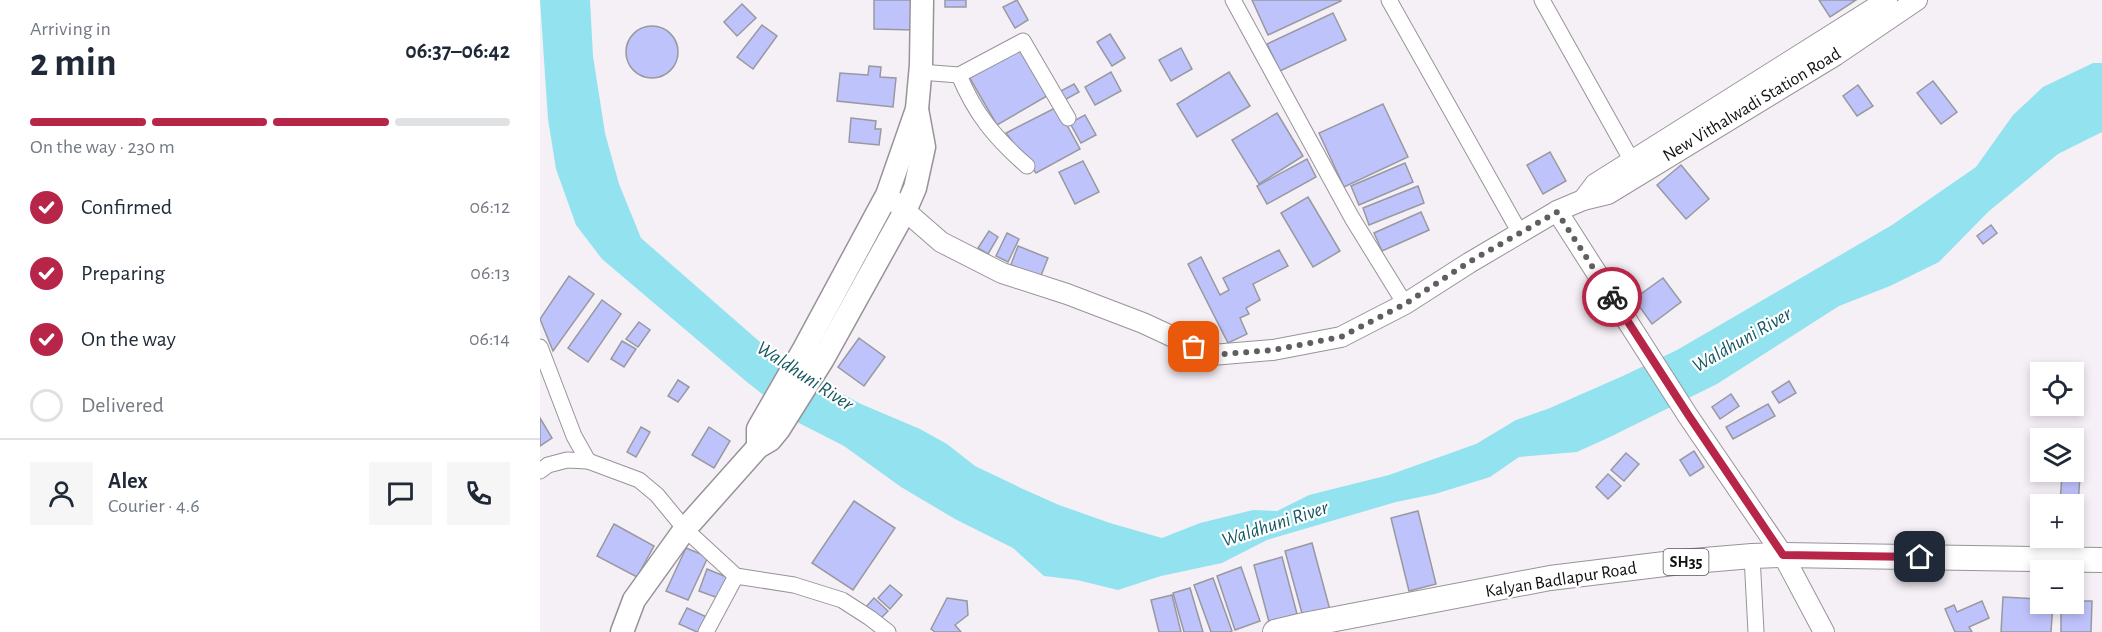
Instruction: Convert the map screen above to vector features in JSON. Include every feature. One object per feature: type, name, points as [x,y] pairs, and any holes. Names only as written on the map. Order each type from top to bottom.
[{"type":"main road","points":[[814,354],[887,195],[917,109],[922,0]]},
{"type":"main road","points":[[622,632],[634,600],[685,528],[758,447],[759,429],[770,426],[905,211],[915,188],[924,147],[917,109]]},
{"type":"main road","name":"Kalyan Badlapur Road","points":[[1350,632],[1555,592],[1752,564],[2102,560]]},
{"type":"main road","name":"Kalyan Badlapur Road","points":[[1275,632],[1307,628],[1550,578],[1681,562],[1752,564]]},
{"type":"main road","name":"Kalyan Badlapur Road","points":[[1787,562],[2030,571]]},
{"type":"main road","points":[[2084,571],[2102,571]]},
{"type":"street","points":[[1233,0],[1352,218],[1405,304]]},
{"type":"street","points":[[1389,0],[1520,233]]},
{"type":"street","points":[[1542,0],[1636,168]]},
{"type":"street","name":"New Vithalwadi Station Road","points":[[887,195],[941,242],[1002,273],[1143,322],[1212,355],[1273,350],[1341,337],[1405,304],[1469,262],[1557,212],[1583,200],[1608,194],[1636,168],[1762,90],[1887,0]]},
{"type":"street","name":"New Vithalwadi Station Road","points":[[1762,90],[1836,55],[1917,0]]},
{"type":"street","points":[[920,72],[959,75],[1023,41],[1068,118]]},
{"type":"street","points":[[959,75],[967,94],[986,125],[1003,145],[1027,166]]},
{"type":"street","points":[[1557,212],[1787,562],[1824,632]]},
{"type":"street","points":[[540,347],[574,436],[588,461]]},
{"type":"street","points":[[540,471],[548,465],[567,460],[588,461],[639,480],[657,495],[685,528],[736,576],[794,585],[842,600],[888,632]]},
{"type":"street","points":[[1752,564],[1756,632]]},
{"type":"street","points":[[706,632],[736,576]]},
{"type":"water","name":"Waldhuni River","points":[[540,0],[590,0],[593,56],[605,133],[619,184],[641,238],[767,348],[825,385],[947,444],[975,466],[1059,505],[1162,538],[1200,523],[1253,510],[1277,511],[1309,495],[1389,475],[1476,444],[1516,420],[1550,408],[1677,350],[1892,225],[1976,167],[2013,115],[2043,87],[2093,63],[2102,63],[2102,132],[2058,154],[1988,212],[1939,262],[1890,286],[1839,306],[1717,384],[1612,436],[1577,452],[1519,457],[1490,477],[1267,540],[1222,563],[1161,576],[1118,590],[1077,580],[1044,576],[1013,548],[955,519],[901,487],[844,446],[799,423],[602,259],[576,225],[556,169],[548,119]]},
{"type":"building","points":[[874,0],[915,0],[914,30],[874,29]]},
{"type":"building","points":[[945,0],[966,0],[966,7],[945,7]]},
{"type":"building","points":[[1017,0],[1028,20],[1015,28],[1003,7]]},
{"type":"building","points":[[1252,0],[1341,0],[1341,1],[1268,35]]},
{"type":"building","points":[[1819,0],[1856,0],[1830,17]]},
{"type":"building","points":[[742,4],[756,18],[737,36],[724,22]]},
{"type":"building","points":[[1333,13],[1346,40],[1280,71],[1267,44]]},
{"type":"building","points":[[762,25],[777,36],[753,69],[737,57]]},
{"type":"building","points":[[647,26],[657,26],[671,33],[678,52],[671,71],[657,78],[647,78],[637,74],[630,67],[626,57],[626,47],[630,37],[637,30]]},
{"type":"building","points":[[1110,34],[1125,58],[1112,66],[1097,42]]},
{"type":"building","points":[[1017,46],[1047,96],[997,125],[968,75]]},
{"type":"building","points":[[1181,48],[1192,69],[1171,81],[1159,60]]},
{"type":"building","points":[[869,66],[881,67],[880,77],[896,78],[893,107],[837,101],[840,73],[868,75]]},
{"type":"building","points":[[1111,72],[1121,91],[1095,105],[1085,87]]},
{"type":"building","points":[[1229,72],[1250,106],[1197,137],[1177,104]]},
{"type":"building","points":[[1933,81],[1957,112],[1941,124],[1917,93]]},
{"type":"building","points":[[1074,84],[1079,92],[1061,102],[1057,93]]},
{"type":"building","points":[[1858,85],[1873,106],[1857,116],[1843,96]]},
{"type":"building","points":[[1383,104],[1408,157],[1344,187],[1319,133]]},
{"type":"building","points":[[1057,107],[1080,149],[1036,173],[1006,133]]},
{"type":"building","points":[[1277,113],[1303,156],[1259,184],[1232,140]]},
{"type":"building","points":[[1085,115],[1096,135],[1081,143],[1070,123]]},
{"type":"building","points":[[851,118],[876,121],[875,129],[881,129],[879,145],[849,142]]},
{"type":"building","points":[[1550,152],[1566,181],[1543,194],[1527,165]]},
{"type":"building","points":[[1307,159],[1316,177],[1267,204],[1257,186]]},
{"type":"building","points":[[1083,161],[1099,192],[1075,204],[1059,172]]},
{"type":"building","points":[[1405,163],[1413,182],[1359,205],[1351,186]]},
{"type":"building","points":[[1681,165],[1709,199],[1686,219],[1657,185]]},
{"type":"building","points":[[1418,186],[1424,203],[1369,225],[1363,208]]},
{"type":"building","points":[[1308,197],[1340,251],[1313,267],[1281,213]]},
{"type":"building","points":[[1421,212],[1429,230],[1382,251],[1374,233]]},
{"type":"building","points":[[1991,225],[1997,233],[1983,244],[1977,236]]},
{"type":"building","points":[[989,231],[998,237],[988,254],[978,248]]},
{"type":"building","points":[[1007,233],[1019,239],[1008,262],[996,256]]},
{"type":"building","points":[[1018,246],[1048,258],[1040,278],[1010,267]]},
{"type":"building","points":[[1279,250],[1288,266],[1253,284],[1260,300],[1246,308],[1249,314],[1240,318],[1247,334],[1228,343],[1188,264],[1201,257],[1220,295],[1229,290],[1223,278]]},
{"type":"building","points":[[569,276],[594,294],[553,351],[540,319]]},
{"type":"building","points":[[1663,278],[1681,302],[1652,324],[1634,299]]},
{"type":"building","points":[[602,300],[621,314],[588,362],[568,348]]},
{"type":"building","points":[[639,322],[650,330],[638,347],[626,339]]},
{"type":"building","points":[[859,338],[885,357],[864,386],[838,367]]},
{"type":"building","points":[[622,341],[636,349],[624,367],[611,359]]},
{"type":"building","points":[[678,380],[689,387],[678,402],[668,396]]},
{"type":"building","points":[[1789,381],[1796,393],[1779,403],[1772,392]]},
{"type":"building","points":[[1731,394],[1739,406],[1720,419],[1712,407]]},
{"type":"building","points":[[1768,404],[1775,416],[1733,439],[1726,427]]},
{"type":"building","points":[[540,418],[552,438],[540,446]]},
{"type":"building","points":[[641,427],[650,432],[636,457],[627,452]]},
{"type":"building","points":[[709,427],[730,441],[714,468],[692,455]]},
{"type":"building","points":[[1694,451],[1704,467],[1690,476],[1680,460]]},
{"type":"building","points":[[1626,453],[1639,464],[1624,481],[1611,470]]},
{"type":"building","points":[[1608,474],[1621,486],[1608,499],[1596,487]]},
{"type":"building","points":[[2061,482],[2080,482],[2079,494],[2061,494]]},
{"type":"building","points":[[854,501],[895,528],[853,590],[812,563]]},
{"type":"building","points":[[1418,511],[1436,584],[1409,591],[1391,518]]},
{"type":"building","points":[[614,524],[654,546],[637,577],[597,556]]},
{"type":"building","points":[[1312,543],[1330,610],[1303,617],[1285,551]]},
{"type":"building","points":[[686,548],[708,557],[688,600],[666,591]]},
{"type":"building","points":[[1282,557],[1297,614],[1269,622],[1254,565]]},
{"type":"building","points":[[1241,567],[1260,621],[1235,630],[1217,576]]},
{"type":"building","points":[[707,569],[729,578],[721,599],[699,591]]},
{"type":"building","points":[[1213,578],[1232,631],[1230,632],[1211,632],[1194,585]]},
{"type":"building","points":[[890,585],[902,595],[890,609],[878,598]]},
{"type":"building","points":[[1190,588],[1203,632],[1184,632],[1173,593]]},
{"type":"building","points":[[1172,595],[1181,632],[1159,632],[1151,600]]},
{"type":"building","points":[[2003,597],[2030,598],[2030,614],[2052,614],[2051,632],[2001,632]]},
{"type":"building","points":[[874,598],[888,611],[879,620],[865,608]]},
{"type":"building","points":[[947,598],[967,601],[968,615],[955,625],[961,632],[935,632],[931,629]]},
{"type":"building","points":[[1982,601],[1989,618],[1969,627],[1972,632],[1955,632],[1945,609],[1954,605],[1957,612]]},
{"type":"building","points":[[2084,601],[2092,601],[2091,632],[2061,632],[2061,614],[2084,614]]},
{"type":"building","points":[[687,608],[709,618],[702,632],[679,624]]},
{"type":"way so far","points":[[1194,347],[1212,355],[1273,350],[1341,337],[1405,304],[1469,262],[1557,212],[1612,297]]},
{"type":"route","points":[[1612,297],[1783,555],[1920,557]]}]
